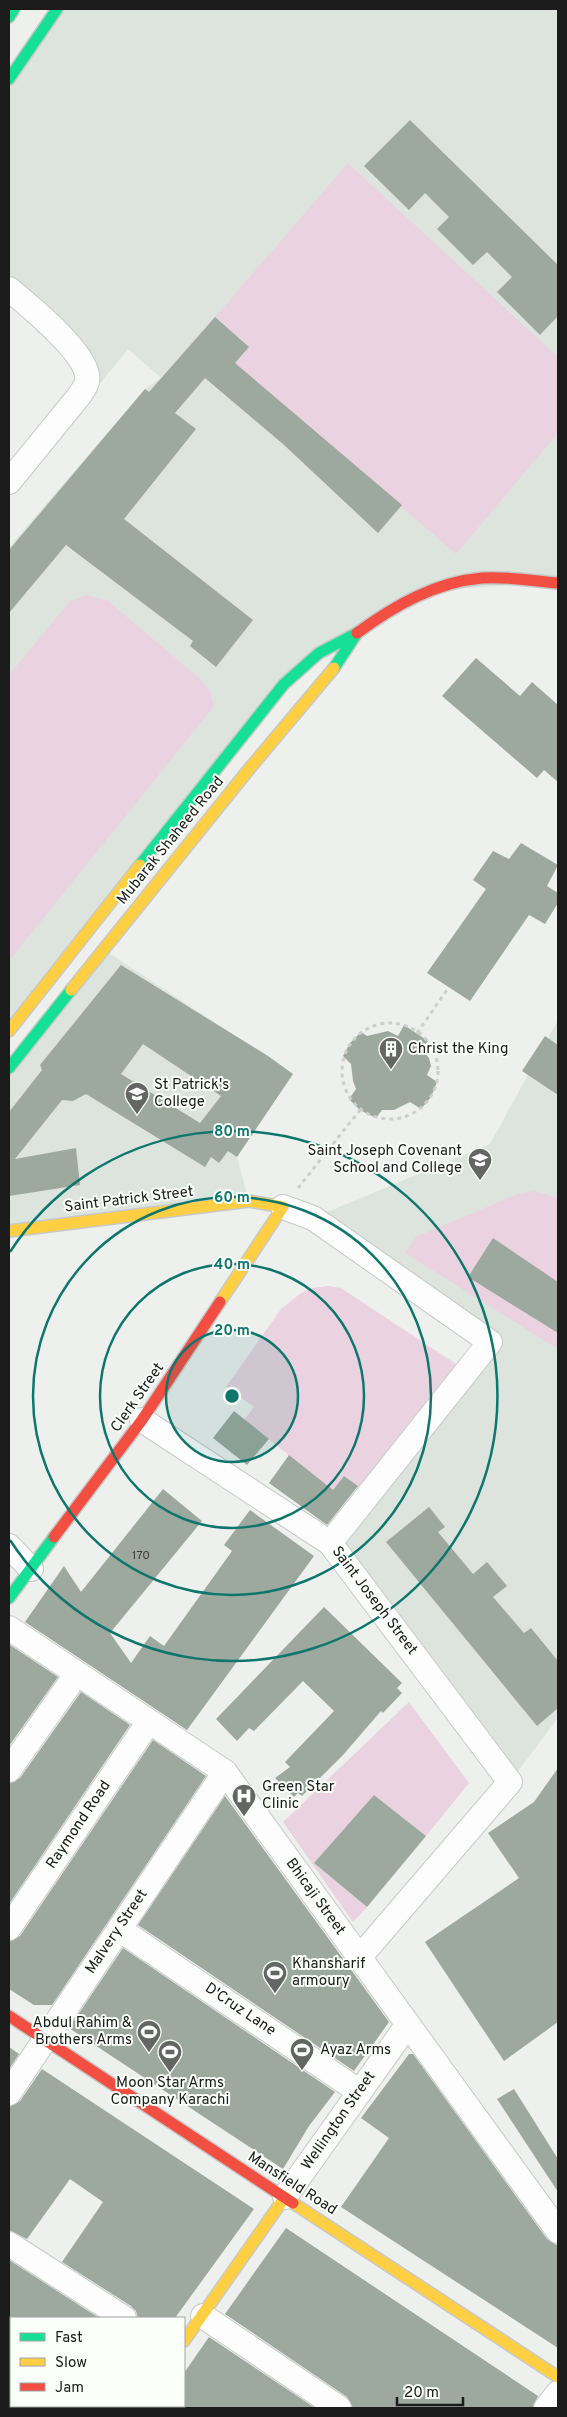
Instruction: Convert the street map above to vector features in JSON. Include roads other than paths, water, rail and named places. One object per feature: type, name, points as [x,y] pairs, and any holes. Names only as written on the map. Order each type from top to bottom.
[{"type":"street","points":[[9,17],[14,9]]},
{"type":"street","points":[[9,79],[57,9]]},
{"type":"street","points":[[9,289],[54,330],[80,361],[87,375],[85,386],[79,396],[9,482]]},
{"type":"street","name":"Mubarak Shaheed Road","points":[[9,1031],[284,684],[319,653],[357,633],[389,610],[428,590],[481,578],[558,583]]},
{"type":"street","name":"Mubarak Shaheed Road","points":[[9,1068],[268,745],[336,666],[357,633]]},
{"type":"street","name":"Saint Patrick Street","points":[[9,1231],[249,1201],[283,1207]]},
{"type":"street","name":"Clerk Street","points":[[9,1598],[142,1420],[283,1207]]},
{"type":"street","name":"Saint Joseph Street","points":[[283,1207],[313,1218],[490,1342],[330,1543],[510,1782],[359,1958]]},
{"type":"street","points":[[142,1420],[330,1543]]},
{"type":"street","points":[[9,1546],[31,1569]]},
{"type":"street","name":"Bhicaji Street","points":[[9,1628],[76,1675],[225,1772],[558,2231]]},
{"type":"street","points":[[9,1770],[76,1675]]},
{"type":"street","name":"Raymond Road","points":[[9,1928],[148,1723]]},
{"type":"street","name":"Malvery Street","points":[[9,2093],[225,1772]]},
{"type":"street","name":"D'Cruz Lane","points":[[119,1929],[360,2092]]},
{"type":"street","name":"Mansfield Road","points":[[9,2016],[558,2377]]},
{"type":"street","name":"Wellington Street","points":[[185,2340],[408,2024]]},
{"type":"street","points":[[9,2244],[122,2317]]},
{"type":"street","points":[[202,2316],[339,2408]]},
{"type":"street","points":[[546,2408],[558,2394]]},
{"type":"place","name":"Christ the King","points":[[391,1070]]},
{"type":"place","name":"St Patrick's College","points":[[137,1115]]},
{"type":"place","name":"Saint Joseph Covenant School and College","points":[[480,1181]]},
{"type":"place","name":"Green Star Clinic","points":[[244,1817]]},
{"type":"place","name":"Khansharif armoury","points":[[275,1994]]},
{"type":"place","name":"Abdul Rahim & Brothers Arms","points":[[149,2053]]},
{"type":"place","name":"Ayaz Arms","points":[[302,2071]]},
{"type":"place","name":"Moon Star Arms Company Karachi","points":[[170,2073]]}]
